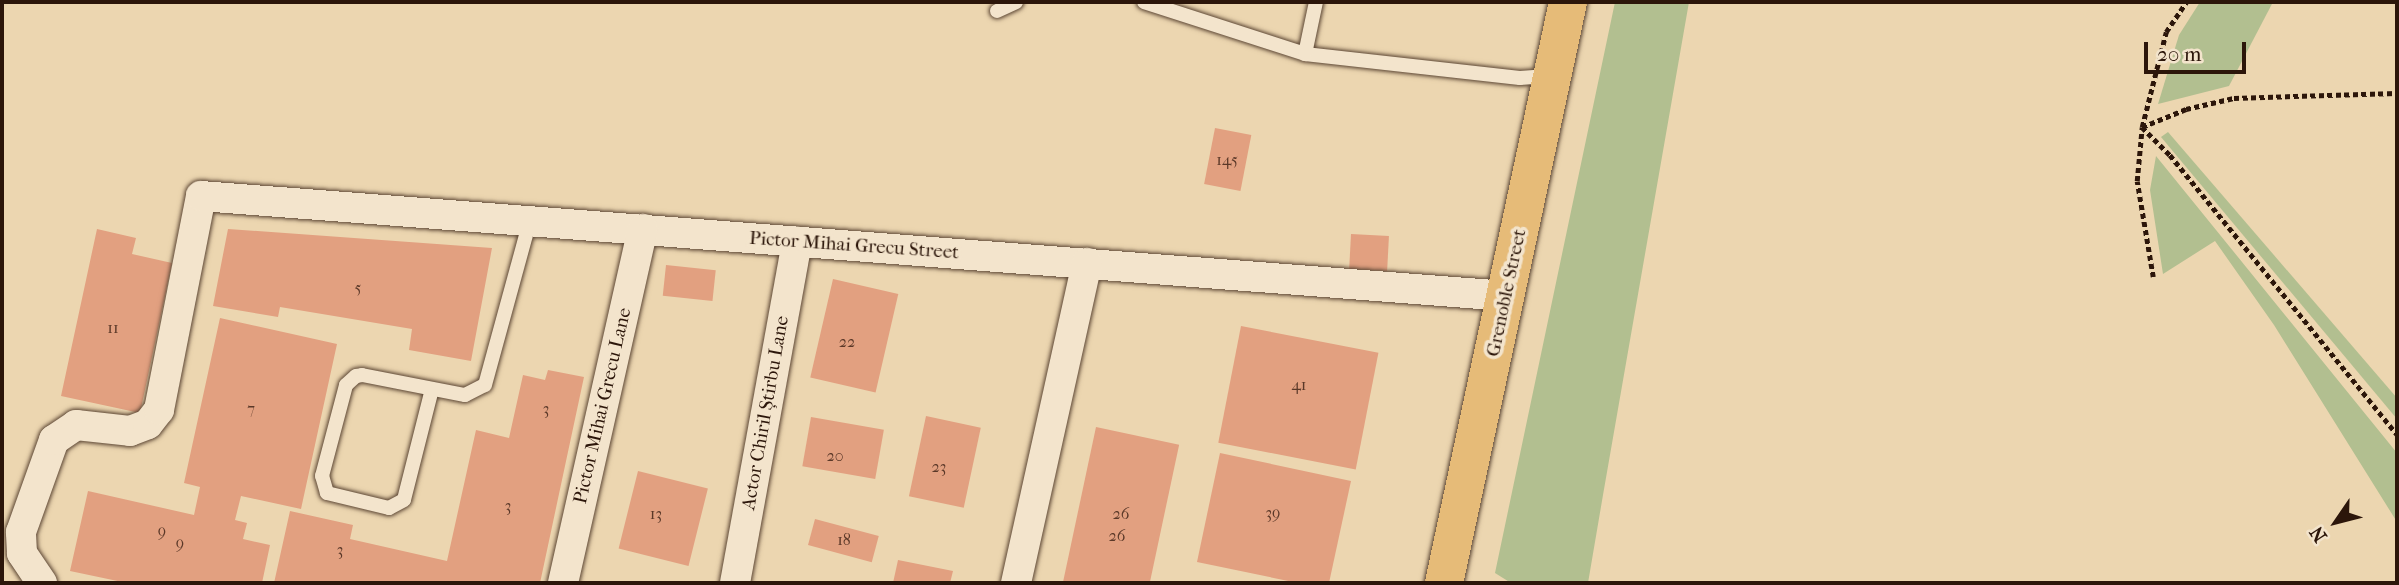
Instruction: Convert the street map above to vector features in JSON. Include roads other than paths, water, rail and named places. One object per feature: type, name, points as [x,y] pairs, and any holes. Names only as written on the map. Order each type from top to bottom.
[{"type":"main road","name":"Grenoble Street","points":[[1450,580],[1568,2]]},
{"type":"street","name":"Pictor Mihai Grecu Street","points":[[42,583],[22,553],[21,533],[54,440],[76,425],[130,431],[148,424],[159,410],[201,196],[1507,296]]},
{"type":"street","name":"Pictor Mihai Grecu Lane","points":[[563,583],[643,229]]},
{"type":"street","name":"Actor Chiril Știrbu Lane","points":[[735,583],[797,242]]},
{"type":"street","points":[[1016,583],[1087,263]]},
{"type":"lane","points":[[997,11],[1016,2]]},
{"type":"lane","points":[[1144,2],[1305,54],[1520,78],[1552,76]]},
{"type":"lane","points":[[1305,54],[1316,2]]},
{"type":"lane","points":[[432,389],[404,500],[389,508],[327,493],[322,476],[351,379],[362,375],[465,395],[485,385],[530,221]]}]
